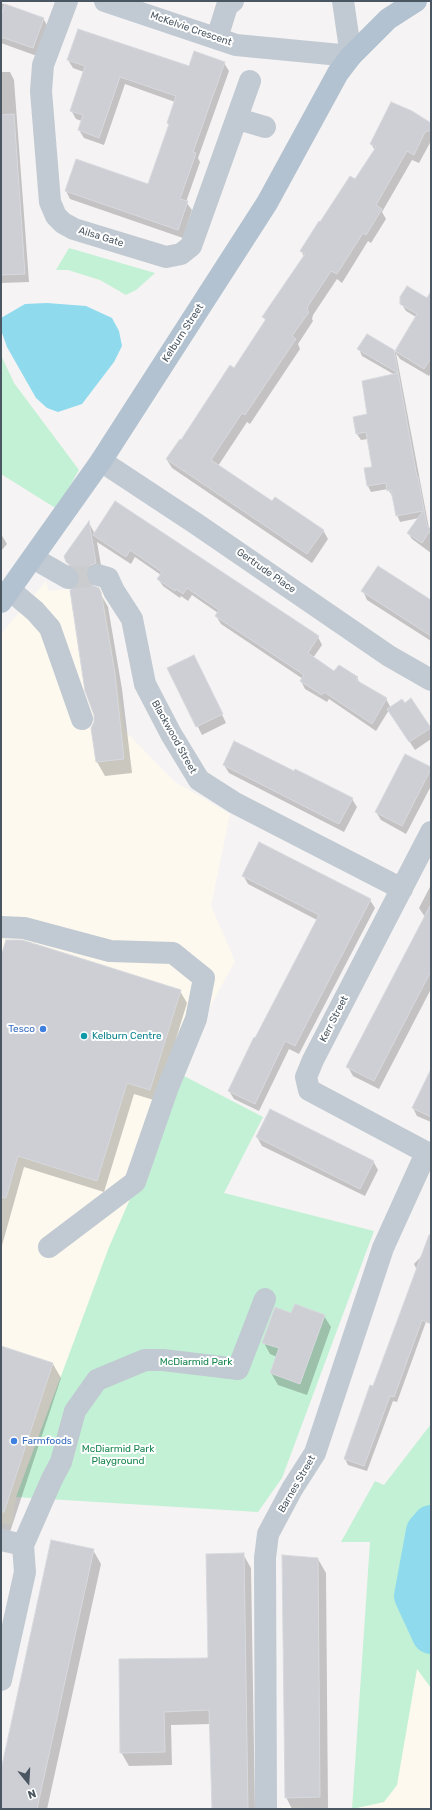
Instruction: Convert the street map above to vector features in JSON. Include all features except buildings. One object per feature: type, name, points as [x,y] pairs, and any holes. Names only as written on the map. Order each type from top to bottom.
[{"type":"main road","name":"Kelburn Street","points":[[6,596],[102,461],[266,203],[338,73],[351,56],[388,19],[416,1]]},
{"type":"street","name":"Ailsa Gate","points":[[67,1],[43,65],[42,91],[50,202],[56,216],[74,229],[166,256],[180,254],[191,246],[238,119],[250,81]]},
{"type":"street","name":"McKelvie Crescent","points":[[105,1],[236,45],[351,56]]},
{"type":"street","points":[[217,38],[227,6],[233,1]]},
{"type":"street","points":[[343,1],[351,56]]},
{"type":"street","points":[[238,119],[265,127]]},
{"type":"street","name":"Gertrude Place","points":[[102,461],[195,522],[389,656],[431,680]]},
{"type":"street","points":[[34,558],[68,578]]},
{"type":"street","name":"Blackwood Street","points":[[98,575],[108,578],[132,618],[145,684],[171,734],[199,780],[235,803],[402,889]]},
{"type":"street","points":[[6,596],[35,611],[50,628],[82,719]]},
{"type":"street","name":"Kerr Street","points":[[428,1154],[309,1090],[306,1077],[313,1060],[431,832]]},
{"type":"street","points":[[1,927],[24,928],[110,951],[173,953],[204,978],[196,1019],[168,1087],[135,1182],[49,1247]]},
{"type":"street","name":"Barnes Street","points":[[266,1809],[265,1558],[268,1534],[292,1489],[315,1453],[384,1248],[428,1154]]},
{"type":"street","points":[[1,1680],[25,1572],[25,1539],[61,1462],[75,1411],[97,1380],[145,1360],[163,1360],[238,1369],[265,1299]]},
{"type":"street","points":[[1,1540],[25,1539]]},
{"type":"shaded area","points":[[46,581],[49,591],[102,586],[125,731],[175,782],[230,814],[211,906],[235,961],[176,1070],[184,1076],[16,1497],[12,1525],[1,1523],[1,634]]},
{"type":"shaded area","points":[[417,1669],[431,1688],[431,1809],[352,1809],[384,1802],[397,1785]]},
{"type":"shaded area","points":[[282,1807],[352,1809],[282,1809]]},
{"type":"green space","points":[[69,248],[155,273],[136,290],[126,295],[100,280],[68,270],[56,270]]},
{"type":"green space","points":[[1,355],[14,383],[79,470],[57,509],[1,474]]},
{"type":"green space","name":"McDiarmid Park","points":[[184,1076],[263,1117],[224,1193],[374,1231],[282,1478],[258,1512],[16,1497],[109,1247]]},
{"type":"green space","points":[[431,1424],[431,1688],[417,1669],[397,1785],[384,1802],[352,1809],[370,1542],[341,1542],[375,1481],[384,1485]]},
{"type":"water","points":[[47,303],[86,306],[112,318],[119,331],[122,346],[114,362],[82,404],[58,412],[47,408],[36,398],[7,347],[1,330],[1,318],[25,304]]},
{"type":"waterway","points":[[431,1524],[425,1531],[413,1596],[431,1635]]},
{"type":"tunnel","points":[[68,578],[98,575]]},
{"type":"place","name":"Tesco","points":[[43,1029]]},
{"type":"place","name":"Kelburn Centre","points":[[84,1036]]},
{"type":"place","name":"Farmfoods","points":[[14,1441]]},
{"type":"park label","name":"McDiarmid Park Playground","points":[[118,1454]]}]
